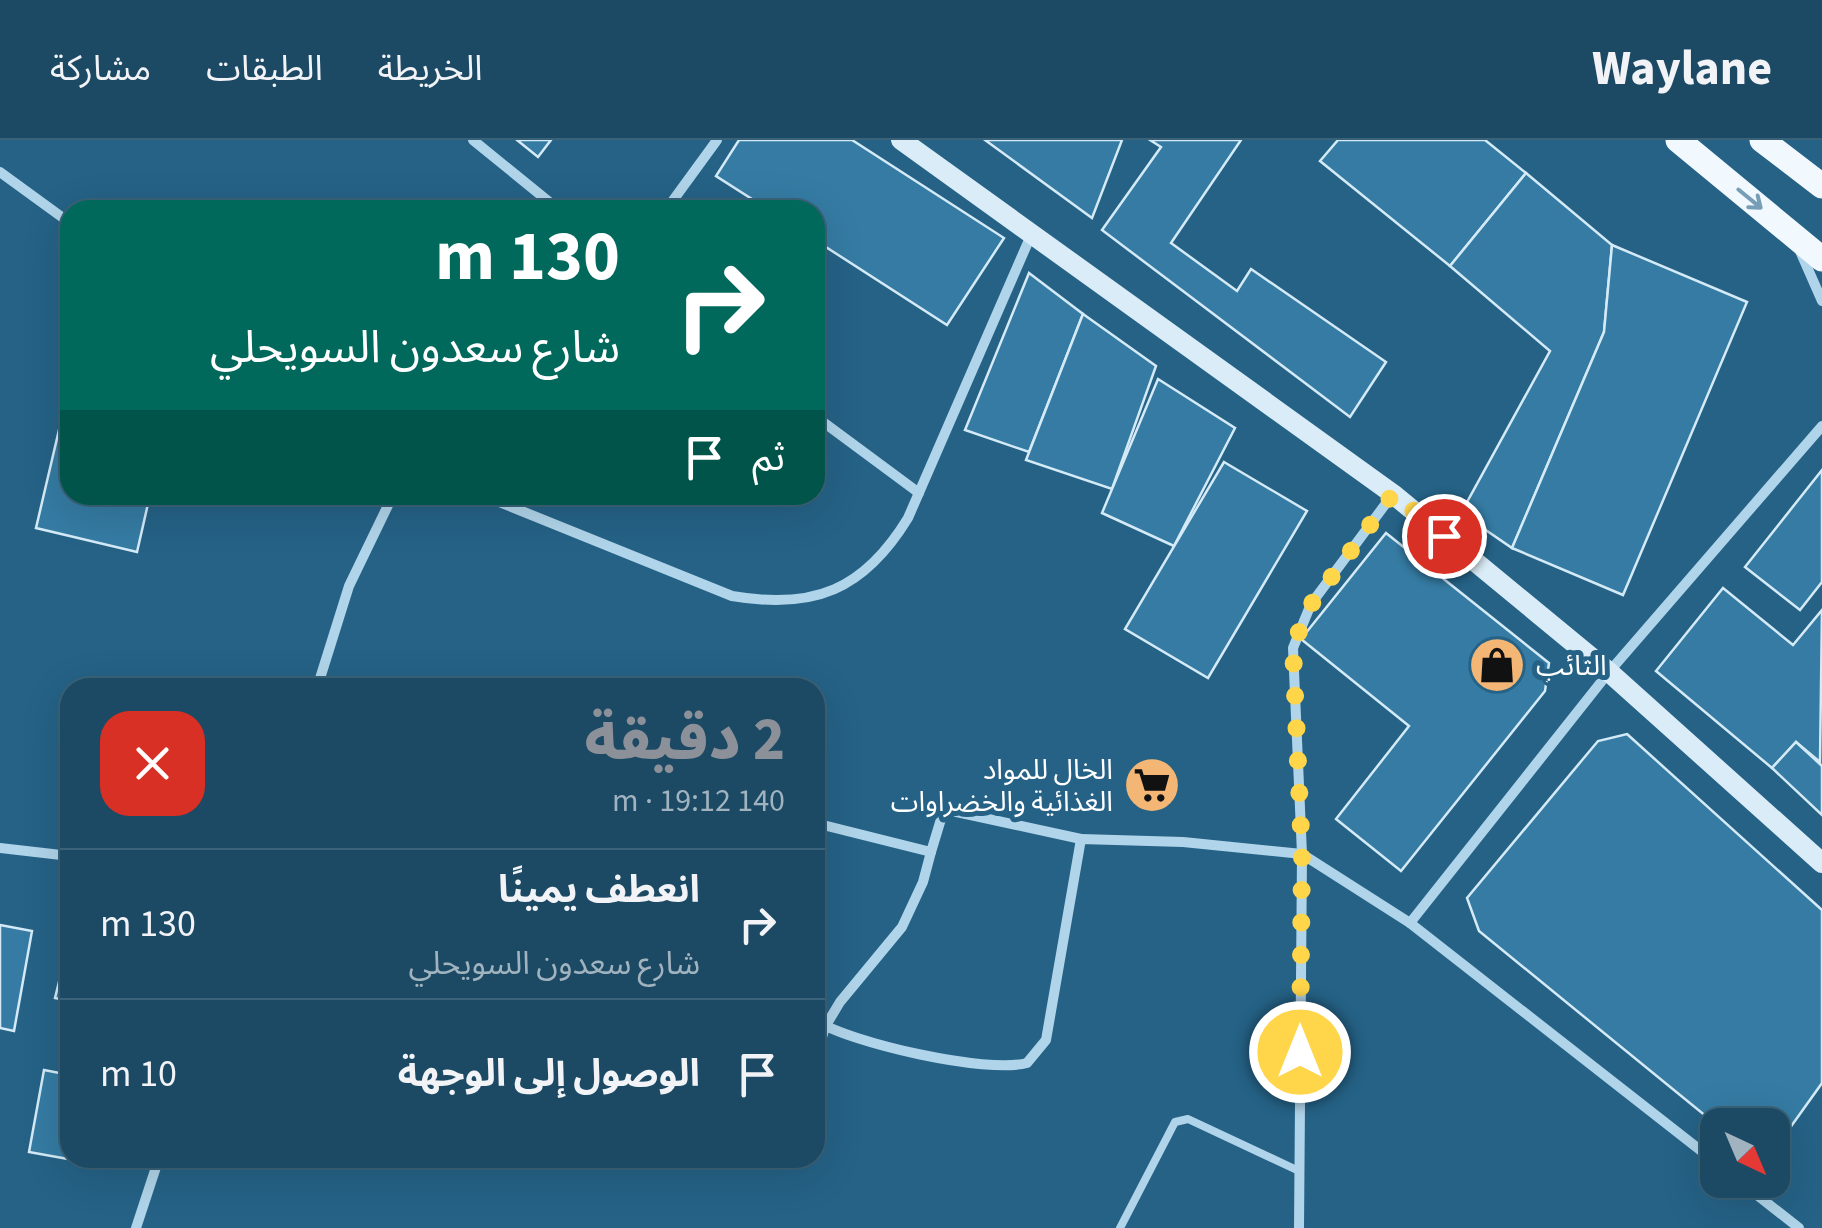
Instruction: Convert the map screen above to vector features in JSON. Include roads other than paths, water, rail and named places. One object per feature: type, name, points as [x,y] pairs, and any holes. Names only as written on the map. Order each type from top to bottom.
[{"type":"main road","points":[[901,140],[1393,494],[1608,672],[1822,863]]},
{"type":"main road","points":[[1678,140],[1822,259]]},
{"type":"main road","points":[[1762,140],[1822,186]]},
{"type":"street","points":[[474,140],[548,200]]},
{"type":"street","points":[[673,200],[717,140]]},
{"type":"street","points":[[0,172],[60,216]]},
{"type":"street","points":[[507,505],[732,596],[769,602],[805,600],[838,590],[892,545],[1032,232]]},
{"type":"street","points":[[1795,236],[1822,302]]},
{"type":"street","points":[[1410,923],[1608,672],[1817,430],[1822,415]]},
{"type":"street","points":[[825,423],[918,493]]},
{"type":"street","points":[[1299,1228],[1302,854],[1292,680],[1297,632],[1315,598],[1393,494]]},
{"type":"street","points":[[320,678],[349,586],[387,505]]},
{"type":"street","points":[[825,1018],[902,927],[924,882],[941,819],[952,811],[1081,839],[1183,842],[1302,854],[1410,923],[1700,1150]]},
{"type":"street","points":[[825,826],[931,852]]},
{"type":"street","points":[[825,1026],[869,1044],[980,1062],[1027,1064],[1046,1040],[1081,839]]},
{"type":"street","points":[[0,848],[60,855]]},
{"type":"street","points":[[136,1228],[156,1168]]},
{"type":"street","points":[[1761,1198],[1799,1228]]},
{"type":"lane","points":[[1120,1228],[1175,1122],[1188,1119],[1299,1172]]},
{"type":"place","name":"التائب","points":[[1497,665]]},
{"type":"place","name":"الخال للمواد الغذائية والخضراوات","points":[[1152,785]]}]
